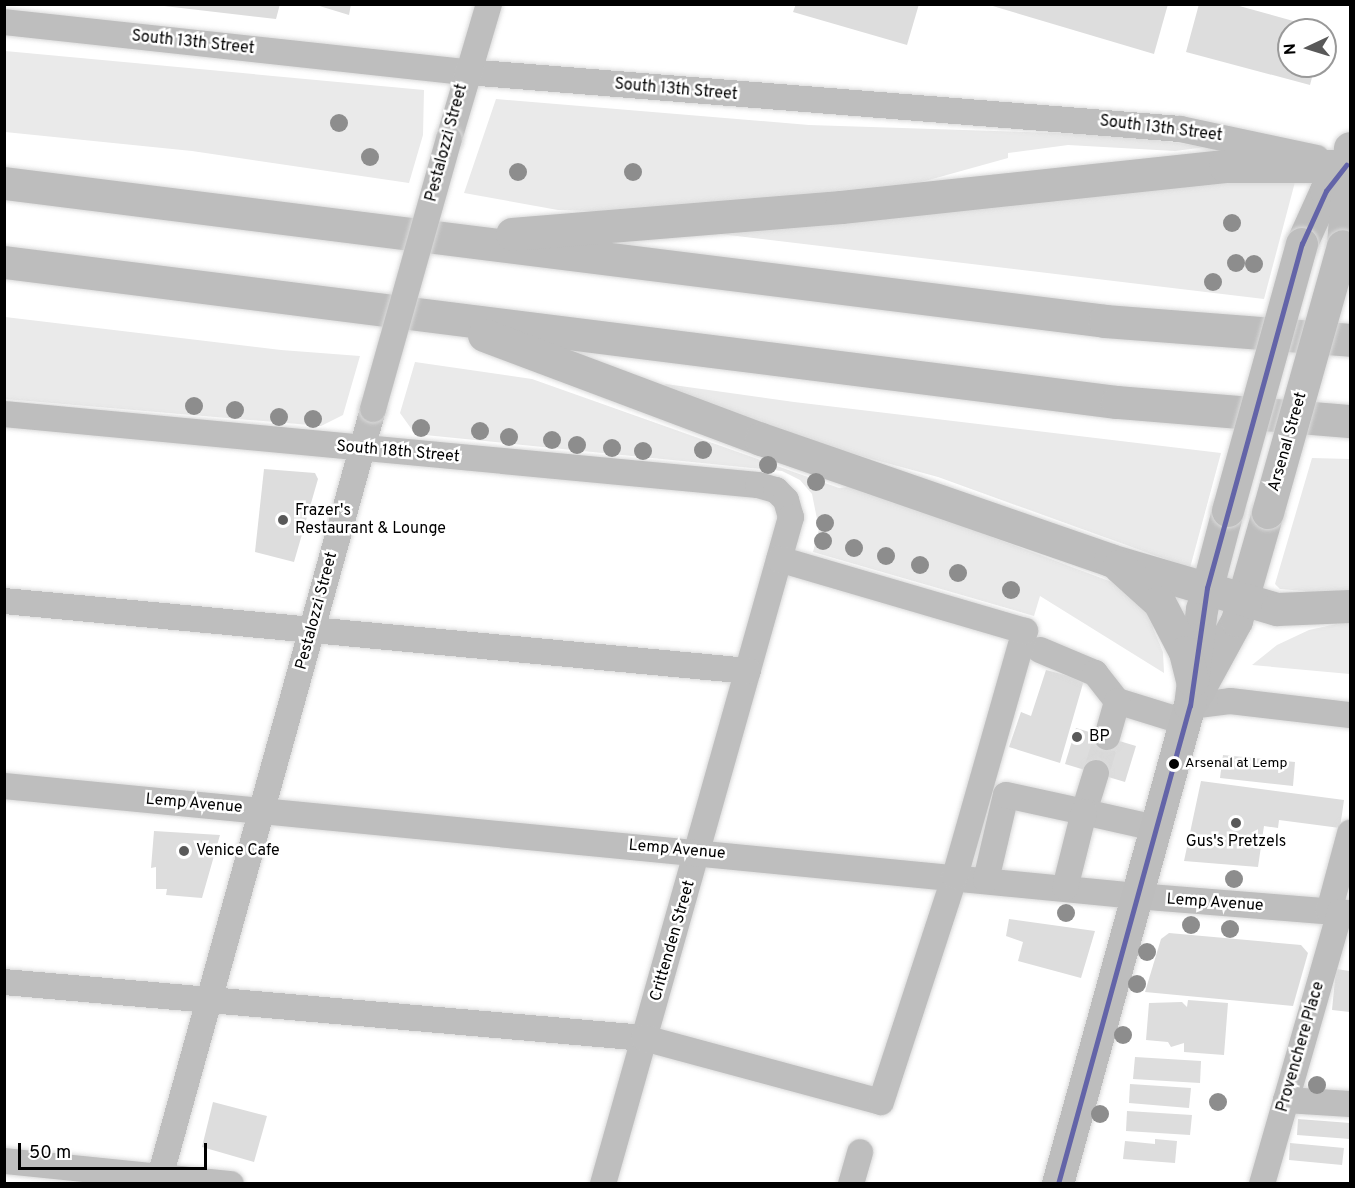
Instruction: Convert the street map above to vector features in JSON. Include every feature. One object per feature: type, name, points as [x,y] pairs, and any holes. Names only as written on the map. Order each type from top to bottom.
[{"type":"highway","points":[[460,239],[830,208],[1225,166],[1349,160]]},
{"type":"highway","points":[[4,183],[1105,321],[1350,340]]},
{"type":"highway","points":[[4,262],[1117,402],[1350,421]]},
{"type":"highway","points":[[431,316],[761,439],[1110,560],[1245,600],[1291,611],[1350,606]]},
{"type":"highway","points":[[1110,560],[1159,602],[1185,652],[1189,702]]},
{"type":"main road","name":"Arsenal Street","points":[[1058,1184],[1189,702],[1207,588],[1302,244],[1326,191],[1349,160]]},
{"type":"main road","name":"Arsenal Street","points":[[1189,702],[1220,655],[1245,600],[1343,246],[1349,160]]},
{"type":"street","name":"Pestalozzi Street","points":[[160,1179],[466,72],[489,4]]},
{"type":"street","name":"South 13th Street","points":[[4,22],[466,72],[1180,129],[1349,160]]},
{"type":"street","name":"South 18th Street","points":[[4,414],[758,485],[776,490],[786,500]]},
{"type":"street","name":"Crittenden Street","points":[[603,1184],[699,852],[791,517],[786,500]]},
{"type":"street","points":[[4,982],[644,1038],[881,1102],[955,876],[1025,631],[779,559]]},
{"type":"street","points":[[4,601],[312,628],[748,671]]},
{"type":"street","points":[[1040,650],[1095,673],[1117,701]]},
{"type":"street","points":[[1117,701],[1230,701],[1350,715]]},
{"type":"street","points":[[1107,737],[1117,701]]},
{"type":"street","points":[[1065,888],[1083,812],[1096,773]]},
{"type":"street","name":"Lemp Avenue","points":[[4,786],[955,876],[1137,896],[1340,912]]},
{"type":"street","points":[[986,880],[1006,795],[1155,828]]},
{"type":"street","name":"Provenchere Place","points":[[1262,1184],[1340,912],[1350,833]]},
{"type":"street","points":[[1286,1100],[1350,1104]]},
{"type":"street","points":[[852,1184],[860,1152]]},
{"type":"street","points":[[4,1161],[160,1179],[231,1184]]},
{"type":"shaded area","points":[[5,51],[424,90],[423,135],[409,183],[192,151],[5,132]]},
{"type":"shaded area","points":[[496,99],[809,125],[1120,135],[1206,147],[1175,151],[1068,145],[1008,153],[1008,158],[918,183],[624,212],[558,210],[464,193]]},
{"type":"shaded area","points":[[1213,178],[1295,182],[1264,299],[687,230]]},
{"type":"shaded area","points":[[5,317],[281,350],[360,356],[343,415],[321,426],[5,399]]},
{"type":"shaded area","points":[[415,362],[532,379],[839,488],[857,486],[1117,584],[1158,624],[1153,628],[1163,652],[1164,673],[1040,596],[1034,616],[813,552],[819,529],[812,494],[800,480],[782,471],[415,434],[400,413]]},
{"type":"shaded area","points":[[666,384],[794,402],[1221,453],[1190,568],[938,477],[798,439],[662,387]]},
{"type":"shaded area","points":[[1312,458],[1350,459],[1350,593],[1306,597],[1305,591],[1280,589],[1275,584]]},
{"type":"shaded area","points":[[1350,621],[1350,674],[1252,665],[1277,645],[1309,630]]},
{"type":"building","points":[[147,4],[280,4],[276,19]]},
{"type":"building","points":[[313,4],[351,4],[349,15]]},
{"type":"building","points":[[796,4],[919,4],[907,45],[793,12]]},
{"type":"building","points":[[986,4],[1168,4],[1154,54]]},
{"type":"building","points":[[1199,4],[1232,4],[1282,18],[1277,18],[1277,76],[1186,52]]},
{"type":"building","points":[[1284,78],[1312,78],[1310,85]]},
{"type":"building","name":"Frazer's Restaurant & Lounge","points":[[264,469],[315,473],[318,479],[294,562],[255,552]]},
{"type":"building","points":[[1046,670],[1084,680],[1060,763],[1009,747],[1021,712],[1031,716]]},
{"type":"building","points":[[1076,728],[1136,746],[1125,782],[1065,764]]},
{"type":"building","points":[[1223,755],[1295,762],[1293,786],[1220,778]]},
{"type":"building","name":"Gus's Pretzels","points":[[1201,781],[1344,800],[1340,828],[1279,820],[1278,828],[1264,826],[1258,867],[1184,861]]},
{"type":"building","name":"Venice Cafe","points":[[154,831],[220,835],[202,898],[166,895],[167,889],[156,889],[156,867],[151,868]]},
{"type":"building","points":[[1009,919],[1095,931],[1081,978],[1018,961],[1023,942],[1006,936]]},
{"type":"building","points":[[1169,933],[1301,945],[1308,953],[1293,1006],[1145,992],[1161,939]]},
{"type":"building","points":[[1336,969],[1350,971],[1350,1012],[1332,1010]]},
{"type":"building","points":[[1188,1000],[1228,1003],[1224,1055],[1184,1052],[1184,1043],[1171,1047],[1168,1042],[1146,1040],[1149,1003],[1182,1002],[1187,1007]]},
{"type":"building","points":[[1135,1057],[1201,1061],[1200,1083],[1133,1079]]},
{"type":"building","points":[[1130,1084],[1191,1088],[1189,1108],[1129,1103]]},
{"type":"building","points":[[213,1102],[267,1116],[254,1162],[202,1147]]},
{"type":"building","points":[[1127,1111],[1192,1115],[1190,1135],[1126,1131]]},
{"type":"building","points":[[1298,1119],[1350,1123],[1350,1139],[1297,1135]]},
{"type":"building","points":[[1155,1139],[1177,1141],[1175,1163],[1123,1159],[1125,1141],[1155,1144]]},
{"type":"building","points":[[1290,1143],[1344,1148],[1342,1165],[1289,1160]]},
{"type":"tunnel","points":[[1096,773],[1107,737]]},
{"type":"transit line","points":[[1058,1184],[1190,706],[1207,588],[1302,244],[1326,191],[1346,165]]},
{"type":"place","name":"Frazer's Restaurant & Lounge","points":[[283,520]]},
{"type":"place","name":"BP","points":[[1077,737]]},
{"type":"place","name":"Arsenal at Lemp","points":[[1174,764]]},
{"type":"place","name":"Gus's Pretzels","points":[[1236,823]]},
{"type":"place","name":"Venice Cafe","points":[[184,851]]}]
